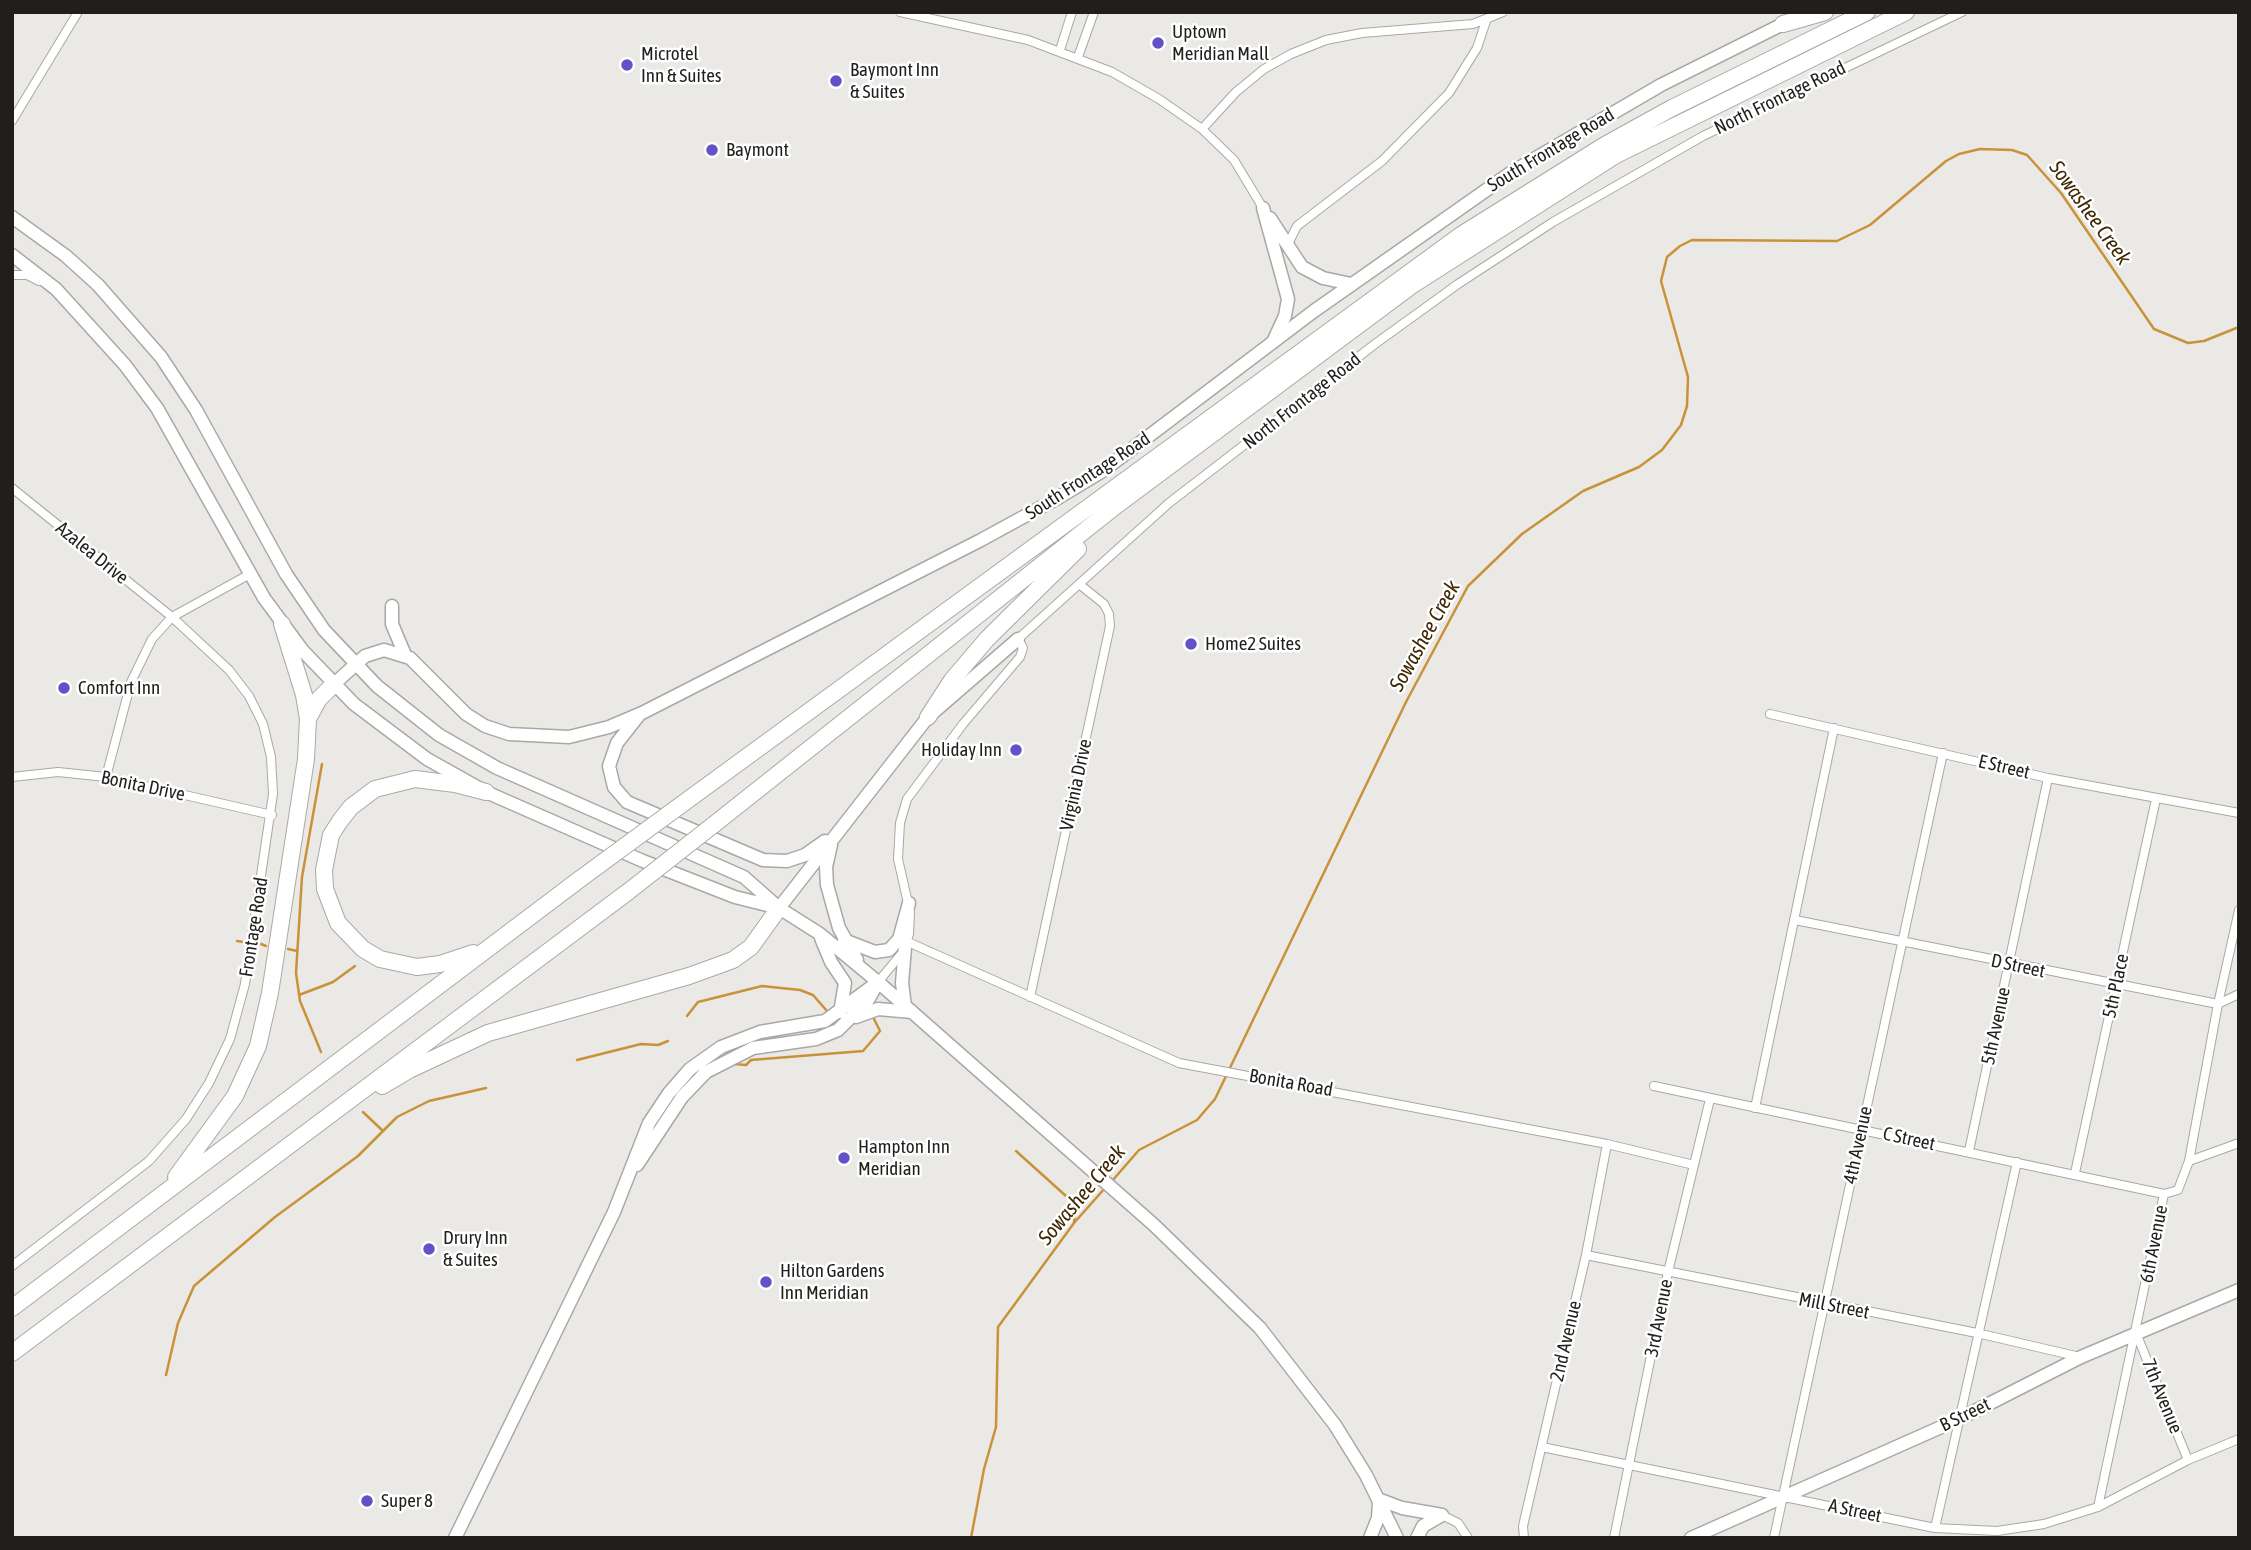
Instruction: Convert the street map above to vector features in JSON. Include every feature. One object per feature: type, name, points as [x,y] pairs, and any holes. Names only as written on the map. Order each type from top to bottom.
[{"type":"highway","points":[[1783,24],[1825,12]]},
{"type":"highway","points":[[12,1308],[485,948],[1451,242],[1534,187],[1661,114],[1867,12]]},
{"type":"highway","points":[[12,1353],[629,891],[1117,505],[1411,286],[1514,217],[1616,155],[1906,12]]},
{"type":"highway","points":[[928,717],[978,650],[1102,527],[1117,505]]},
{"type":"highway","points":[[165,1191],[236,1096],[258,1046],[275,965],[306,759],[308,719],[304,695],[282,624]]},
{"type":"highway","points":[[308,719],[319,699],[334,684]]},
{"type":"highway","points":[[485,948],[440,964],[417,967],[380,959],[363,949],[338,923],[325,889],[324,870],[331,835],[351,807],[375,789],[415,779],[455,784],[486,792]]},
{"type":"highway","points":[[348,1101],[367,1095],[409,1070],[488,1033],[690,976],[733,960],[751,947],[779,908]]},
{"type":"main road","name":"South Frontage Road","points":[[405,655],[421,667],[458,708],[485,726],[501,732],[538,737],[569,737],[609,727],[642,713],[982,540],[1056,499],[1125,454],[1351,284],[1468,201],[1581,128],[1783,24]]},
{"type":"main road","points":[[1263,208],[1301,267],[1310,273],[1351,284]]},
{"type":"main road","points":[[1263,208],[1288,299],[1285,316],[1273,342]]},
{"type":"main road","points":[[12,216],[66,256],[98,285],[161,357],[196,410],[286,574],[324,630],[355,664],[420,722],[468,753],[544,792],[744,877],[779,908],[814,930],[862,968],[1223,1289],[1292,1366],[1335,1425],[1379,1500],[1397,1538]]},
{"type":"main road","points":[[12,255],[56,289],[109,344],[157,408],[250,574],[282,624],[334,684],[390,734],[486,792],[666,870],[735,897],[779,908]]},
{"type":"main road","points":[[392,606],[392,624],[405,655]]},
{"type":"main road","points":[[779,908],[928,717],[1018,639]]},
{"type":"main road","points":[[334,684],[355,664],[378,650],[405,655]]},
{"type":"main road","points":[[642,713],[617,743],[609,766],[614,787],[635,807],[750,856],[771,862],[787,861],[805,855],[835,835]]},
{"type":"main road","points":[[835,835],[826,877],[839,928],[862,968]]},
{"type":"main road","points":[[814,930],[875,952],[889,950],[899,939],[909,903]]},
{"type":"main road","points":[[814,930],[845,983],[845,1017]]},
{"type":"main road","points":[[906,945],[902,984],[908,1009]]},
{"type":"main road","points":[[845,1017],[868,1000],[878,982]]},
{"type":"main road","points":[[455,1538],[632,1170],[658,1108],[680,1079],[700,1060],[744,1037],[778,1028],[818,1024],[878,1009],[908,1009]]},
{"type":"main road","name":"B Street","points":[[1691,1538],[1957,1420],[2081,1357],[2239,1290]]},
{"type":"main road","points":[[1379,1500],[1402,1508],[1442,1514]]},
{"type":"main road","points":[[1370,1538],[1378,1518],[1379,1500]]},
{"type":"main road","points":[[1416,1538],[1423,1526],[1442,1514]]},
{"type":"street","points":[[12,121],[78,12]]},
{"type":"street","points":[[900,12],[1028,40],[1112,72],[1159,99],[1202,129],[1234,160],[1263,208]]},
{"type":"street","points":[[1060,50],[1072,12]]},
{"type":"street","points":[[1078,57],[1094,12]]},
{"type":"street","points":[[1202,129],[1236,92],[1264,69],[1291,54],[1326,40],[1362,33],[1455,27],[1486,20],[1503,12]]},
{"type":"street","name":"South Frontage Road","points":[[1783,24],[1809,12]]},
{"type":"street","name":"North Frontage Road","points":[[1018,639],[1169,503],[1376,344],[1509,250],[1613,186],[1703,136],[1962,12]]},
{"type":"street","points":[[1287,246],[1297,226],[1382,161],[1449,93],[1477,48],[1486,20]]},
{"type":"street","points":[[12,275],[27,275],[56,289]]},
{"type":"street","name":"Azalea Drive","points":[[12,488],[172,617]]},
{"type":"street","points":[[106,777],[137,666],[152,639],[172,617],[250,574]]},
{"type":"street","name":"Virginia Drive","points":[[1030,998],[1110,626],[1109,614],[1104,604],[1079,584]]},
{"type":"street","name":"Frontage Road","points":[[12,1266],[149,1161],[186,1119],[209,1083],[230,1040],[245,984],[272,815],[271,757],[256,709],[229,670],[172,617]]},
{"type":"street","points":[[878,982],[906,945],[911,927],[909,903],[898,854],[900,823],[907,799],[963,724],[1020,657],[1023,648],[1018,639]]},
{"type":"street","name":"E Street","points":[[1770,714],[2048,778],[2239,813]]},
{"type":"street","points":[[1755,1108],[1835,728]]},
{"type":"street","name":"4th Avenue","points":[[1774,1538],[1942,753]]},
{"type":"street","name":"Bonita Drive","points":[[12,777],[58,772],[106,777],[272,815]]},
{"type":"street","name":"5th Avenue","points":[[1969,1151],[2048,778]]},
{"type":"street","name":"5th Place","points":[[2075,1173],[2156,799]]},
{"type":"street","name":"6th Avenue","points":[[2098,1507],[2164,1194],[2178,1190],[2189,1161],[2218,1004],[2239,910]]},
{"type":"street","name":"D Street","points":[[1795,920],[2116,986],[2218,1004]]},
{"type":"street","name":"Bonita Road","points":[[906,945],[1179,1063],[1286,1081],[1607,1144],[1694,1165]]},
{"type":"street","points":[[2218,1004],[2239,994]]},
{"type":"street","name":"C Street","points":[[1654,1086],[2075,1173],[2164,1194]]},
{"type":"street","name":"3rd Avenue","points":[[1614,1538],[1668,1272],[1710,1099]]},
{"type":"street","points":[[2189,1161],[2239,1143]]},
{"type":"street","name":"2nd Avenue","points":[[1524,1538],[1523,1527],[1586,1255],[1607,1144]]},
{"type":"street","points":[[1935,1528],[1957,1420],[2017,1162]]},
{"type":"street","name":"Mill Street","points":[[1586,1255],[1977,1333],[2081,1357]]},
{"type":"street","name":"7th Avenue","points":[[2136,1333],[2188,1460]]},
{"type":"street","name":"A Street","points":[[1542,1447],[1935,1528],[1997,1531],[2044,1524],[2098,1507],[2188,1460],[2239,1439]]},
{"type":"street","points":[[1442,1514],[1458,1523],[1468,1538]]},
{"type":"waterway","name":"Sowashee Creek","points":[[1112,1181],[1139,1150],[1197,1120],[1215,1099],[1406,702],[1468,586],[1522,534],[1583,491],[1639,467],[1662,450],[1681,425],[1687,406],[1688,377],[1661,281],[1667,257],[1680,246],[1692,240],[1837,241],[1870,225],[1946,161],[1959,154],[1980,149],[2012,150],[2027,155],[2061,193],[2154,329],[2188,343],[2204,341],[2239,327]]},
{"type":"waterway","points":[[321,1052],[300,1001],[296,973],[302,877],[322,764]]},
{"type":"waterway","points":[[237,941],[243,942]]},
{"type":"waterway","points":[[261,944],[266,946]]},
{"type":"waterway","points":[[288,949],[297,951]]},
{"type":"waterway","points":[[299,995],[333,982],[355,966]]},
{"type":"waterway","points":[[687,1016],[698,1002],[762,986],[800,990],[813,995],[827,1011]]},
{"type":"waterway","points":[[734,1064],[746,1065],[751,1060],[863,1051],[880,1031],[873,1017]]},
{"type":"waterway","points":[[577,1060],[641,1044],[658,1045],[668,1041]]},
{"type":"waterway","points":[[166,1375],[178,1323],[194,1286],[275,1217],[358,1156],[397,1117],[429,1101],[486,1088]]},
{"type":"waterway","points":[[363,1112],[383,1131]]},
{"type":"waterway","points":[[1016,1151],[1076,1205],[1074,1222]]},
{"type":"waterway","name":"Sowashee Creek","points":[[971,1538],[984,1469],[996,1427],[998,1327],[1074,1223],[1105,1188]]},
{"type":"place","name":"Uptown Meridian Mall","points":[[1158,43]]},
{"type":"place","name":"Microtel Inn & Suites","points":[[627,65]]},
{"type":"place","name":"Baymont Inn & Suites","points":[[836,81]]},
{"type":"place","name":"Baymont","points":[[712,150]]},
{"type":"place","name":"Home2 Suites","points":[[1191,644]]},
{"type":"place","name":"Comfort Inn","points":[[64,688]]},
{"type":"place","name":"Holiday Inn","points":[[1016,750]]},
{"type":"place","name":"Hampton Inn Meridian","points":[[844,1158]]},
{"type":"place","name":"Drury Inn & Suites","points":[[429,1249]]},
{"type":"place","name":"Hilton Gardens Inn Meridian","points":[[766,1282]]},
{"type":"place","name":"Super 8","points":[[367,1501]]}]
